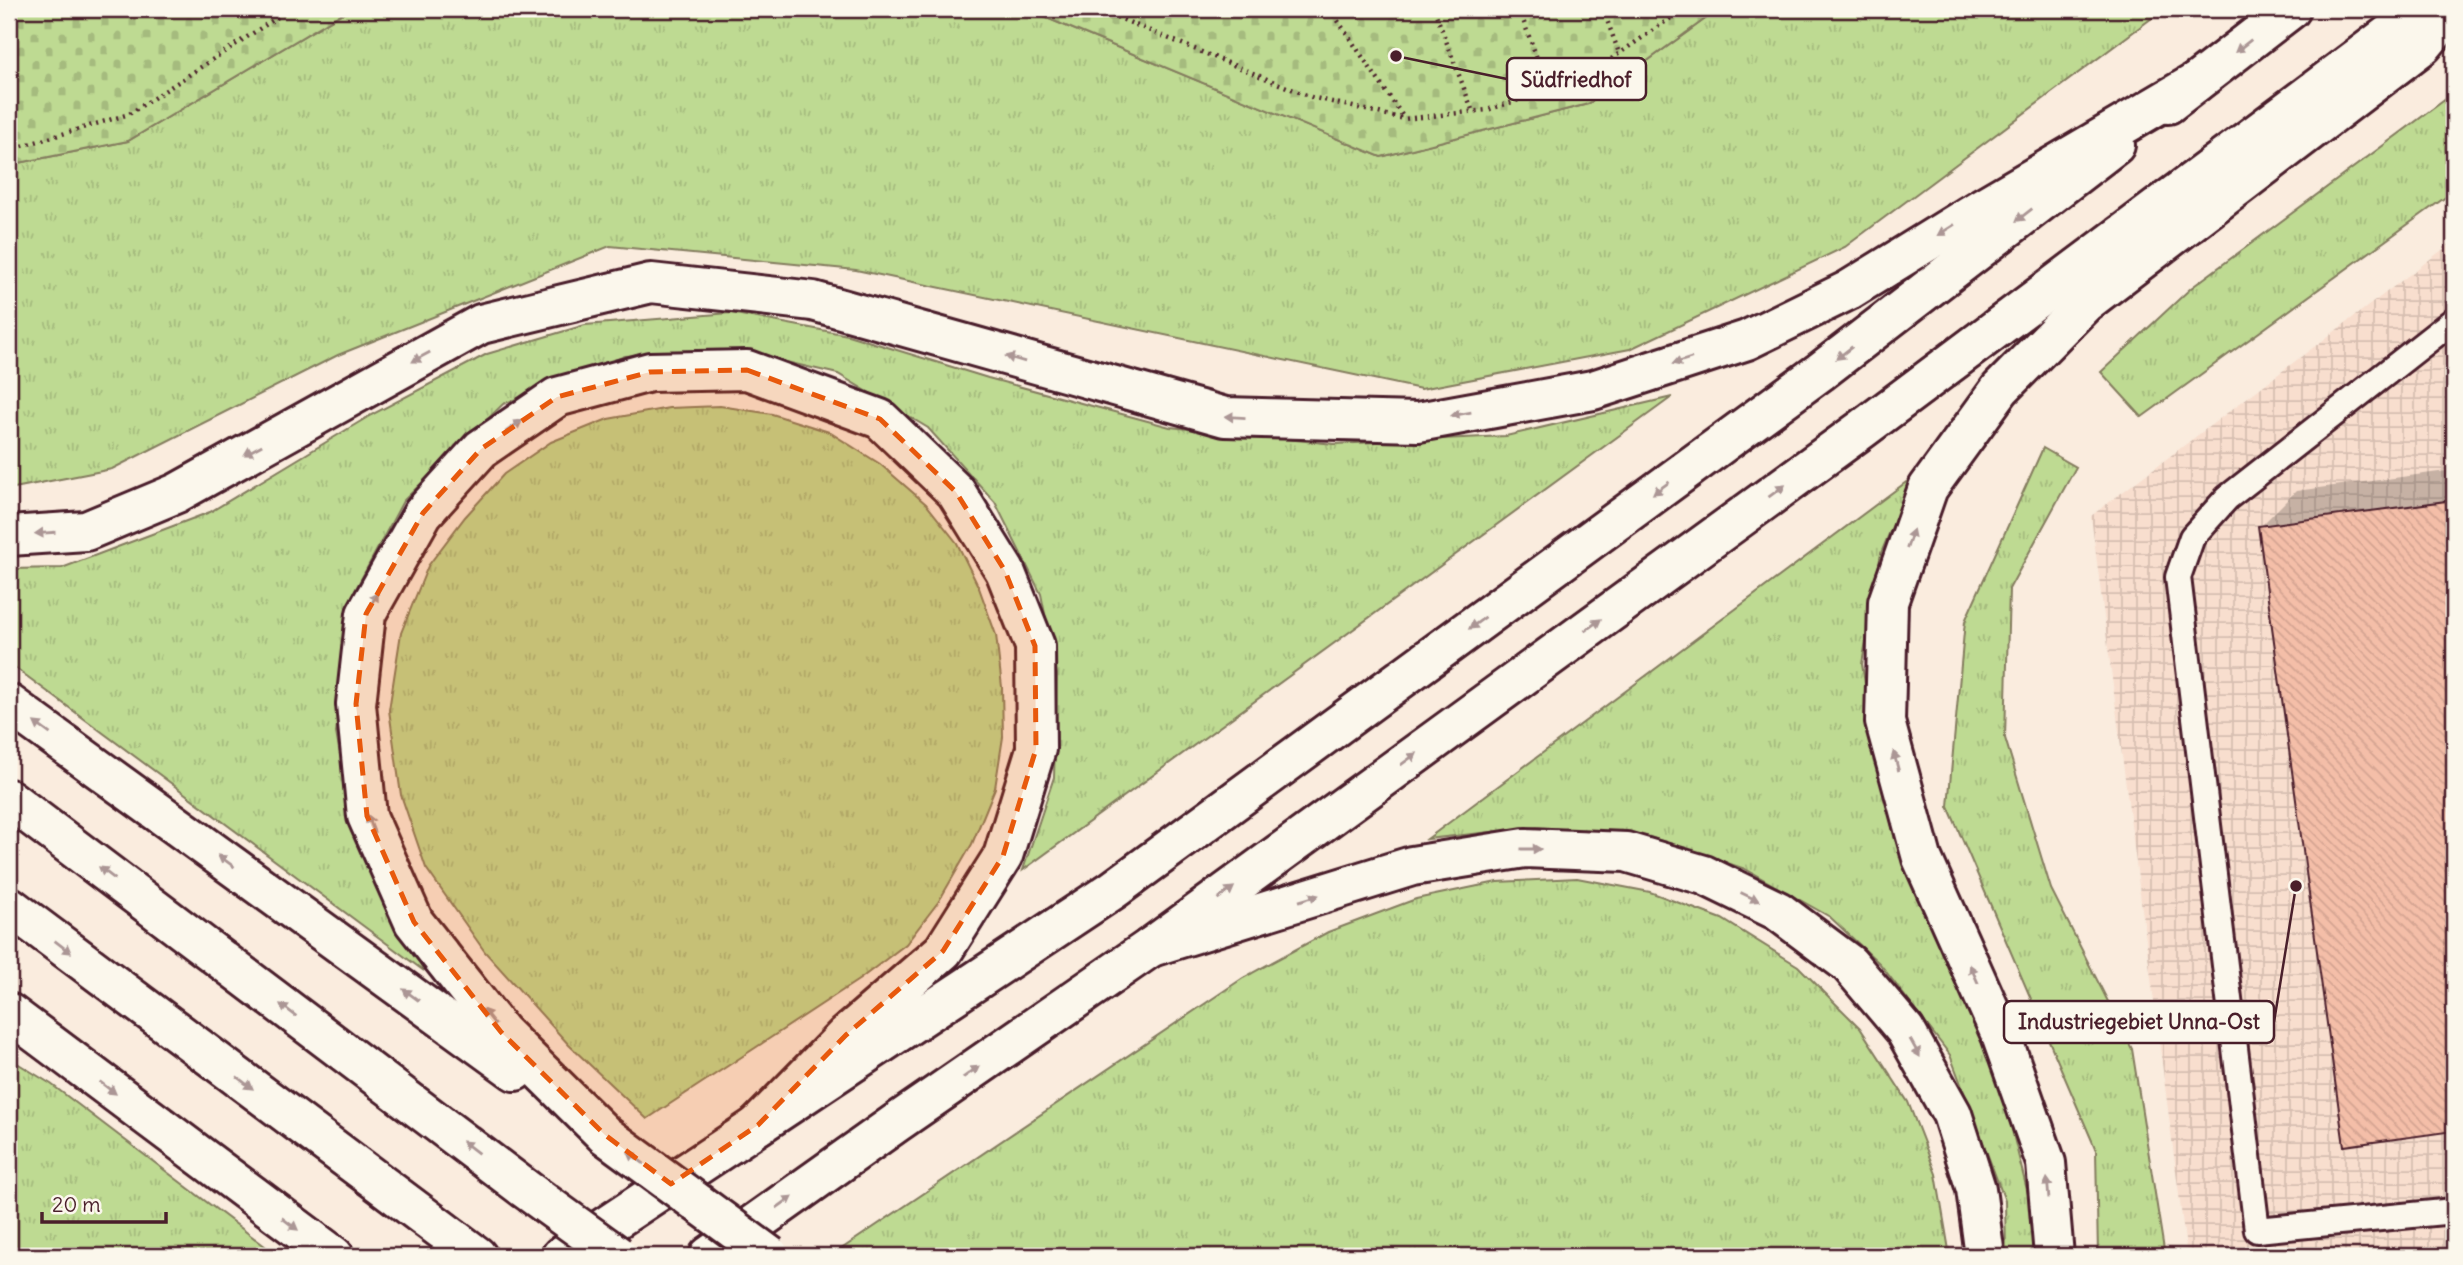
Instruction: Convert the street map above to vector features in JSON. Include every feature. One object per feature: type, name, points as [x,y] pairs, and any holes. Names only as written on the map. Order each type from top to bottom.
[{"type":"highway","points":[[561,1256],[1113,890],[1821,372],[2291,9]]},
{"type":"highway","points":[[709,1256],[1151,947],[1861,430],[2423,9]]},
{"type":"highway","points":[[2054,1256],[2046,1163],[2001,1035],[1922,858],[1885,722],[1888,602],[1928,488],[2000,389],[2085,303],[2423,45],[2453,9]]},
{"type":"highway","points":[[9,536],[86,531],[177,493],[481,324],[651,283],[813,301],[1225,417],[1418,422],[1593,390],[1747,340],[1849,290],[1980,209],[2195,83]]},
{"type":"highway","points":[[605,1135],[501,1032],[414,922],[367,816],[356,704],[366,614],[423,513],[481,449],[556,397],[650,372],[747,370],[880,419],[956,492],[1005,571],[1035,646],[1036,749],[1003,856],[943,951],[846,1035],[758,1125]]},
{"type":"highway","points":[[9,704],[770,1256]]},
{"type":"highway","points":[[9,799],[618,1256]]},
{"type":"highway","points":[[1151,947],[1412,866],[1524,848],[1626,852],[1704,875],[1778,911],[1849,964],[1905,1030],[1952,1114],[1976,1189],[1985,1256]]},
{"type":"highway","points":[[9,906],[464,1247]]},
{"type":"highway","points":[[9,1013],[334,1256]]},
{"type":"highway","points":[[9,1027],[54,1047]]},
{"type":"lane","points":[[2454,320],[2227,498],[2192,537],[2178,577],[2257,1230],[2454,1211]]},
{"type":"path","points":[[9,150],[130,114],[289,9]]},
{"type":"path","points":[[1097,9],[1311,97],[1404,119],[1473,112],[1579,81],[1684,9]]},
{"type":"path","points":[[1330,9],[1404,119]]},
{"type":"path","points":[[1434,9],[1473,112]]},
{"type":"path","points":[[1518,9],[1549,91]]},
{"type":"path","points":[[1603,9],[1619,53]]},
{"type":"highlighted area","points":[[747,370],[880,419],[956,492],[1005,571],[1035,646],[1036,749],[1003,856],[943,951],[846,1035],[758,1125],[671,1184],[605,1135],[501,1032],[414,922],[367,816],[356,704],[366,614],[423,513],[481,449],[557,397],[650,372]]},
{"type":"shaded area","points":[[2454,241],[2454,1256],[2187,1256],[2091,516]]},
{"type":"green space","points":[[9,9],[356,9],[341,14],[128,141],[9,165]]},
{"type":"green space","points":[[356,9],[1025,9],[1381,157],[1588,104],[1719,9],[2164,9],[1845,247],[1630,349],[1421,389],[856,270],[610,246],[338,355],[112,469],[9,489],[9,165],[128,141],[341,14]]},
{"type":"green space","points":[[1025,9],[1719,9],[1588,104],[1381,157]]},
{"type":"green space","points":[[2454,93],[2454,191],[2142,417],[2101,372],[2191,288]]},
{"type":"green space","points":[[730,313],[848,335],[988,378],[1170,427],[1334,444],[1506,436],[1672,397],[1023,870],[1054,777],[1057,674],[1041,594],[995,502],[928,428],[838,374],[735,350],[625,356],[503,404],[403,501],[352,596],[336,733],[356,841],[424,971],[9,663],[9,569],[62,568],[210,512],[371,415],[487,354],[585,325]]},
{"type":"green space","points":[[720,406],[772,414],[829,432],[880,464],[926,504],[957,543],[979,588],[996,635],[1002,687],[1003,737],[995,788],[972,844],[939,901],[906,944],[860,979],[647,1119],[569,1045],[485,952],[426,868],[401,795],[389,710],[401,633],[428,566],[465,517],[504,474],[551,442],[608,419],[669,408]]},
{"type":"green space","points":[[2043,448],[2076,467],[2009,589],[2005,738],[2051,889],[2132,1049],[2165,1256],[2098,1256],[2096,1150],[1948,806],[1965,621]]},
{"type":"green space","points":[[1913,477],[1881,553],[1862,664],[1876,755],[1895,840],[1970,1003],[2003,1094],[2031,1206],[2033,1256],[2006,1256],[2005,1201],[1950,1055],[1880,964],[1830,917],[1745,869],[1647,836],[1537,827],[1427,839]]},
{"type":"green space","points":[[1577,878],[1650,892],[1722,919],[1798,966],[1860,1028],[1908,1102],[1936,1174],[1950,1256],[831,1256],[1243,978],[1328,932],[1416,899],[1497,882]]},
{"type":"green space","points":[[9,1058],[51,1084],[278,1256],[9,1256]]},
{"type":"building","points":[[2454,500],[2454,1131],[2344,1146],[2258,526]]},
{"type":"place","name":"Südfriedhof","points":[[1396,56]]},
{"type":"place","name":"Industriegebiet Unna-Ost","points":[[2296,886]]}]
